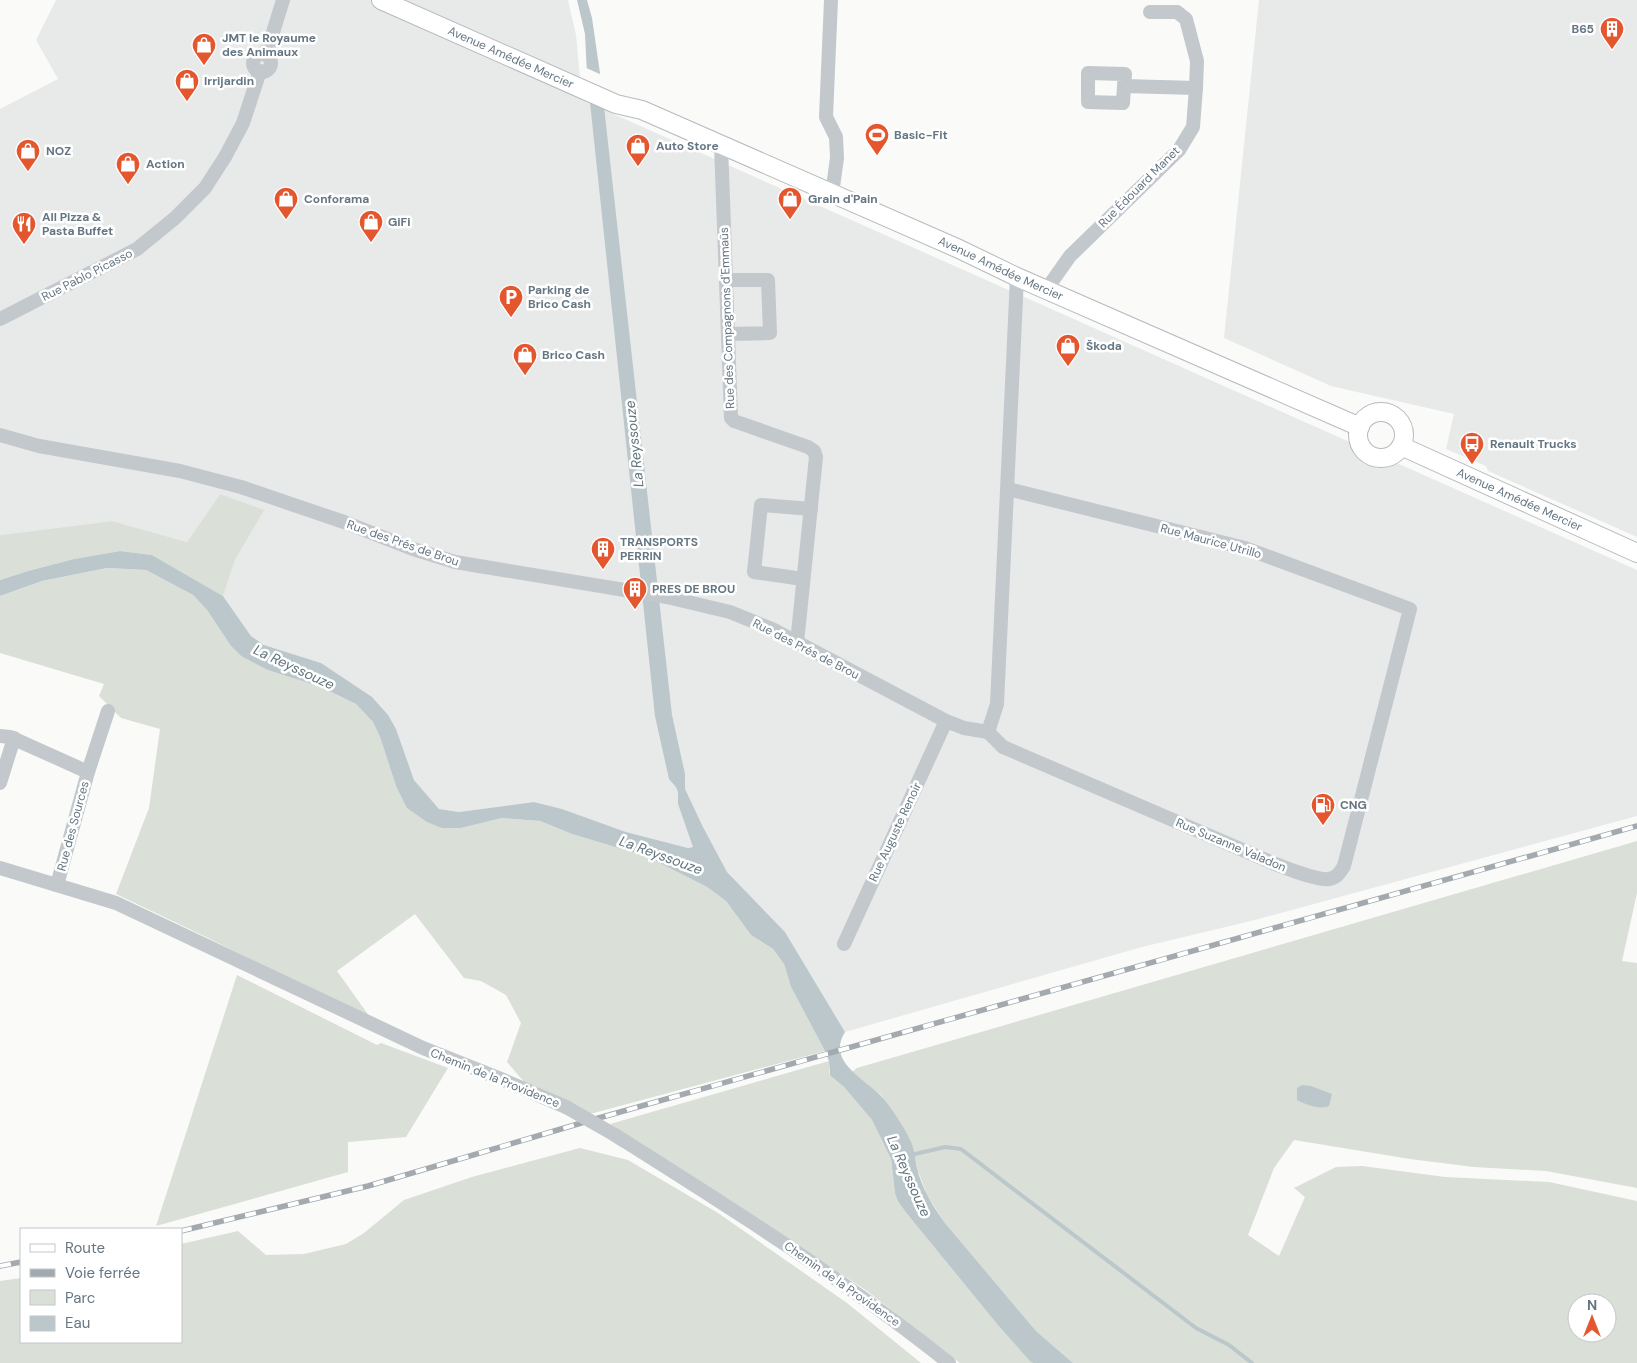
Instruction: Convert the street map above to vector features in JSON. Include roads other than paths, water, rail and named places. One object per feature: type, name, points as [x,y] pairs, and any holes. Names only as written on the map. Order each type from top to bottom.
[{"type":"main road","name":"Avenue Amédée Mercier","points":[[381,0],[594,88],[620,94],[642,110],[1360,427]]},
{"type":"main road","name":"Avenue Amédée Mercier","points":[[410,0],[594,88]]},
{"type":"main road","points":[[1372,414],[1390,415],[1396,418],[1402,428],[1403,440],[1401,446],[1390,456],[1382,458],[1368,454],[1362,449],[1359,442],[1358,434],[1360,427],[1367,417],[1372,414]]},
{"type":"main road","name":"Avenue Amédée Mercier","points":[[1401,446],[1637,553]]},
{"type":"street","name":"Rue Pablo Picasso","points":[[0,319],[137,249],[174,218],[205,188],[225,157],[243,123],[260,71],[255,68],[254,60],[260,54],[266,55],[283,0]]},
{"type":"street","points":[[831,0],[826,117],[836,137],[837,158],[832,194]]},
{"type":"street","name":"Rue Édouard Manet","points":[[1046,290],[1070,256],[1179,150],[1193,127],[1197,61],[1186,19],[1177,12],[1150,12]]},
{"type":"street","points":[[1124,86],[1196,88]]},
{"type":"street","name":"Rue des Compagnons d'Emmaüs","points":[[721,145],[731,418],[734,421],[808,447],[814,451],[816,457],[797,643]]},
{"type":"street","points":[[988,732],[997,704],[1017,277]]},
{"type":"street","points":[[726,280],[768,280],[770,333],[728,334]]},
{"type":"street","name":"Rue des Prés de Brou","points":[[0,435],[39,446],[180,471],[241,487],[344,522],[413,549],[455,562],[667,597],[730,612],[772,629],[946,721],[964,728],[988,732]]},
{"type":"street","name":"Rue Maurice Utrillo","points":[[1008,489],[1245,548],[1410,609]]},
{"type":"street","points":[[803,579],[754,572],[761,505],[811,509]]},
{"type":"street","name":"Rue Suzanne Valadon","points":[[988,732],[1003,747],[1275,864],[1317,878],[1330,879],[1339,874],[1344,866],[1410,609]]},
{"type":"street","points":[[88,772],[108,711]]},
{"type":"street","name":"Rue Auguste Renoir","points":[[844,944],[946,721]]},
{"type":"street","points":[[0,783],[7,737]]},
{"type":"street","name":"Rue des Sources","points":[[7,737],[88,772],[57,884]]},
{"type":"street","name":"Chemin de la Providence","points":[[0,868],[116,903],[423,1048],[566,1107],[615,1135],[784,1242],[919,1339],[949,1363]]},
{"type":"water","name":"La Reyssouze","points":[[577,0],[587,0],[592,18],[601,80],[672,715],[685,774],[685,789],[727,872],[785,932],[845,1032],[840,1044],[841,1054],[845,1063],[880,1095],[903,1127],[912,1145],[917,1168],[928,1197],[945,1223],[1036,1331],[1073,1363],[1033,1363],[1030,1361],[997,1324],[908,1215],[898,1201],[895,1193],[891,1159],[872,1120],[844,1087],[830,1075],[829,1061],[825,1051],[791,987],[784,964],[773,949],[751,935],[726,901],[707,887],[648,857],[572,834],[540,821],[502,818],[461,828],[442,828],[427,822],[407,808],[396,786],[380,737],[373,722],[356,704],[319,686],[268,670],[241,656],[231,646],[207,610],[193,595],[146,570],[107,568],[42,581],[0,596],[0,580],[28,571],[74,559],[120,551],[152,555],[223,596],[251,636],[264,645],[321,663],[372,697],[388,715],[396,729],[414,780],[439,809],[459,812],[534,802],[562,809],[626,832],[688,848],[693,847],[678,804],[678,792],[669,779],[655,716],[587,74],[585,34]]},
{"type":"water","points":[[1302,1085],[1311,1086],[1332,1094],[1329,1106],[1317,1107],[1297,1100],[1297,1088]]},
{"type":"waterway","name":"La Reyssouze","points":[[915,1154],[945,1147],[961,1149],[1196,1328],[1229,1345],[1252,1363]]},
{"type":"railway","points":[[182,1231],[368,1186],[588,1121],[1637,826]]},
{"type":"railway","points":[[0,1266],[20,1262]]},
{"type":"place","name":"B65","points":[[1612,50]]},
{"type":"place","name":"JMT le Royaume des Animaux","points":[[204,66]]},
{"type":"place","name":"Irrijardin","points":[[187,102]]},
{"type":"place","name":"Basic-Fit","points":[[877,156]]},
{"type":"place","name":"Auto Store","points":[[638,167]]},
{"type":"place","name":"NOZ","points":[[28,172]]},
{"type":"place","name":"Action","points":[[128,185]]},
{"type":"place","name":"Conforama","points":[[286,220]]},
{"type":"place","name":"Grain d'Pain","points":[[790,220]]},
{"type":"place","name":"GiFi","points":[[371,243]]},
{"type":"place","name":"All Pizza & Pasta Buffet","points":[[24,245]]},
{"type":"place","name":"Parking de Brico Cash","points":[[511,318]]},
{"type":"place","name":"Škoda","points":[[1068,367]]},
{"type":"place","name":"Brico Cash","points":[[525,376]]},
{"type":"place","name":"Renault Trucks","points":[[1472,465]]},
{"type":"place","name":"TRANSPORTS PERRIN","points":[[603,570]]},
{"type":"place","name":"PRES DE BROU","points":[[635,610]]},
{"type":"place","name":"CNG","points":[[1323,826]]}]
